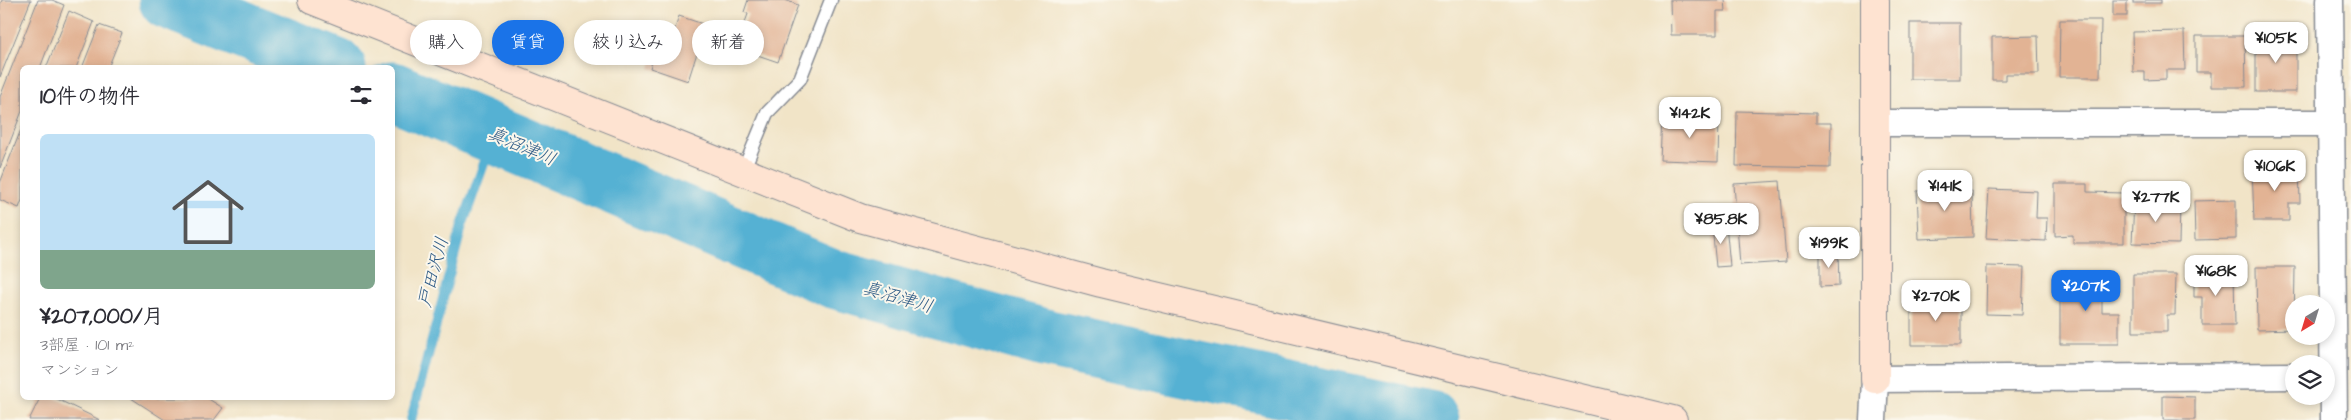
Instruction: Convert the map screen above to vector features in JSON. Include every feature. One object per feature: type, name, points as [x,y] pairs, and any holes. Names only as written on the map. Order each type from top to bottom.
[{"type":"street","points":[[312,0],[860,218],[1082,278],[1673,420]]},
{"type":"street","points":[[1873,420],[1875,379],[1875,0]]},
{"type":"street","points":[[2330,0],[2330,355]]},
{"type":"street","points":[[1875,123],[2330,122]]},
{"type":"street","points":[[1875,379],[2285,376]]},
{"type":"street","points":[[2333,405],[2334,420]]},
{"type":"lane","points":[[743,171],[767,113],[800,79],[831,0]]},
{"type":"building","points":[[2,0],[31,0],[0,77],[0,5]]},
{"type":"building","points":[[38,0],[52,0],[64,5],[41,65],[20,65],[20,116],[0,168],[0,97]]},
{"type":"building","points":[[748,0],[785,0],[798,5],[778,62],[764,57],[764,20],[746,20],[748,14],[744,12]]},
{"type":"building","points":[[1670,0],[1725,0],[1726,11],[1717,11],[1717,35],[1671,35]]},
{"type":"building","points":[[2113,0],[2127,0],[2127,16],[2113,16]]},
{"type":"building","points":[[2133,0],[2161,0],[2161,3],[2133,3]]},
{"type":"building","points":[[69,11],[94,22],[77,65],[47,65]]},
{"type":"building","points":[[679,16],[692,20],[693,65],[688,81],[650,68],[651,65],[682,65],[682,20],[678,20]]},
{"type":"building","points":[[2060,20],[2101,20],[2100,77],[2059,77]]},
{"type":"building","points":[[1910,23],[1960,23],[1960,79],[1910,79]]},
{"type":"building","points":[[99,25],[122,33],[109,65],[83,65]]},
{"type":"building","points":[[2184,31],[2185,70],[2166,70],[2166,79],[2145,80],[2145,72],[2133,72],[2132,32]]},
{"type":"building","points":[[2038,36],[2039,74],[2005,74],[2005,80],[1992,80],[1992,37]]},
{"type":"building","points":[[2196,36],[2245,36],[2246,87],[2211,87],[2211,72],[2196,72]]},
{"type":"building","points":[[2256,36],[2296,36],[2296,92],[2256,92]]},
{"type":"building","points":[[1737,111],[1816,113],[1816,123],[1831,123],[1830,168],[1736,166]]},
{"type":"building","points":[[1662,116],[1719,118],[1718,162],[1660,160]]},
{"type":"building","points":[[20,132],[19,208],[0,200],[0,183]]},
{"type":"building","points":[[2299,165],[2300,203],[2289,203],[2289,221],[2254,221],[2252,166]]},
{"type":"building","points":[[1932,179],[1955,179],[1955,191],[1972,191],[1973,237],[1919,239],[1917,191],[1932,190]]},
{"type":"building","points":[[1780,181],[1786,262],[1740,265],[1734,184]]},
{"type":"building","points":[[2055,184],[2087,184],[2087,192],[2124,193],[2124,243],[2073,243],[2073,235],[2055,236]]},
{"type":"building","points":[[1989,189],[2037,191],[2036,218],[2047,218],[2046,241],[1986,238]]},
{"type":"building","points":[[2236,200],[2236,239],[2195,240],[2194,201]]},
{"type":"building","points":[[2134,202],[2180,204],[2179,244],[2132,243]]},
{"type":"building","points":[[1726,224],[1730,266],[1716,267],[1712,225]]},
{"type":"building","points":[[1838,251],[1839,286],[1820,287],[1820,252]]},
{"type":"building","points":[[1987,266],[2024,267],[2022,315],[1986,314]]},
{"type":"building","points":[[2256,267],[2295,267],[2295,295],[2285,295],[2285,329],[2257,330]]},
{"type":"building","points":[[2234,272],[2235,325],[2202,325],[2202,297],[2194,297],[2194,273]]},
{"type":"building","points":[[2060,273],[2102,273],[2102,312],[2119,312],[2119,344],[2060,344]]},
{"type":"building","points":[[2133,274],[2176,274],[2175,315],[2167,315],[2167,332],[2133,332]]},
{"type":"building","points":[[1911,298],[1961,299],[1961,345],[1911,345]]},
{"type":"building","points":[[2163,396],[2195,397],[2195,420],[2163,420]]},
{"type":"building","points":[[39,400],[59,400],[100,420],[29,420]]},
{"type":"building","points":[[134,400],[210,400],[223,408],[214,420],[165,420]]},
{"type":"waterway","name":"真沼津川","points":[[168,0],[330,65]]},
{"type":"waterway","name":"真沼津川","points":[[395,92],[834,279],[1048,339],[1430,420]]},
{"type":"waterway","name":"戸田沢川","points":[[411,420],[462,226],[494,135]]}]
